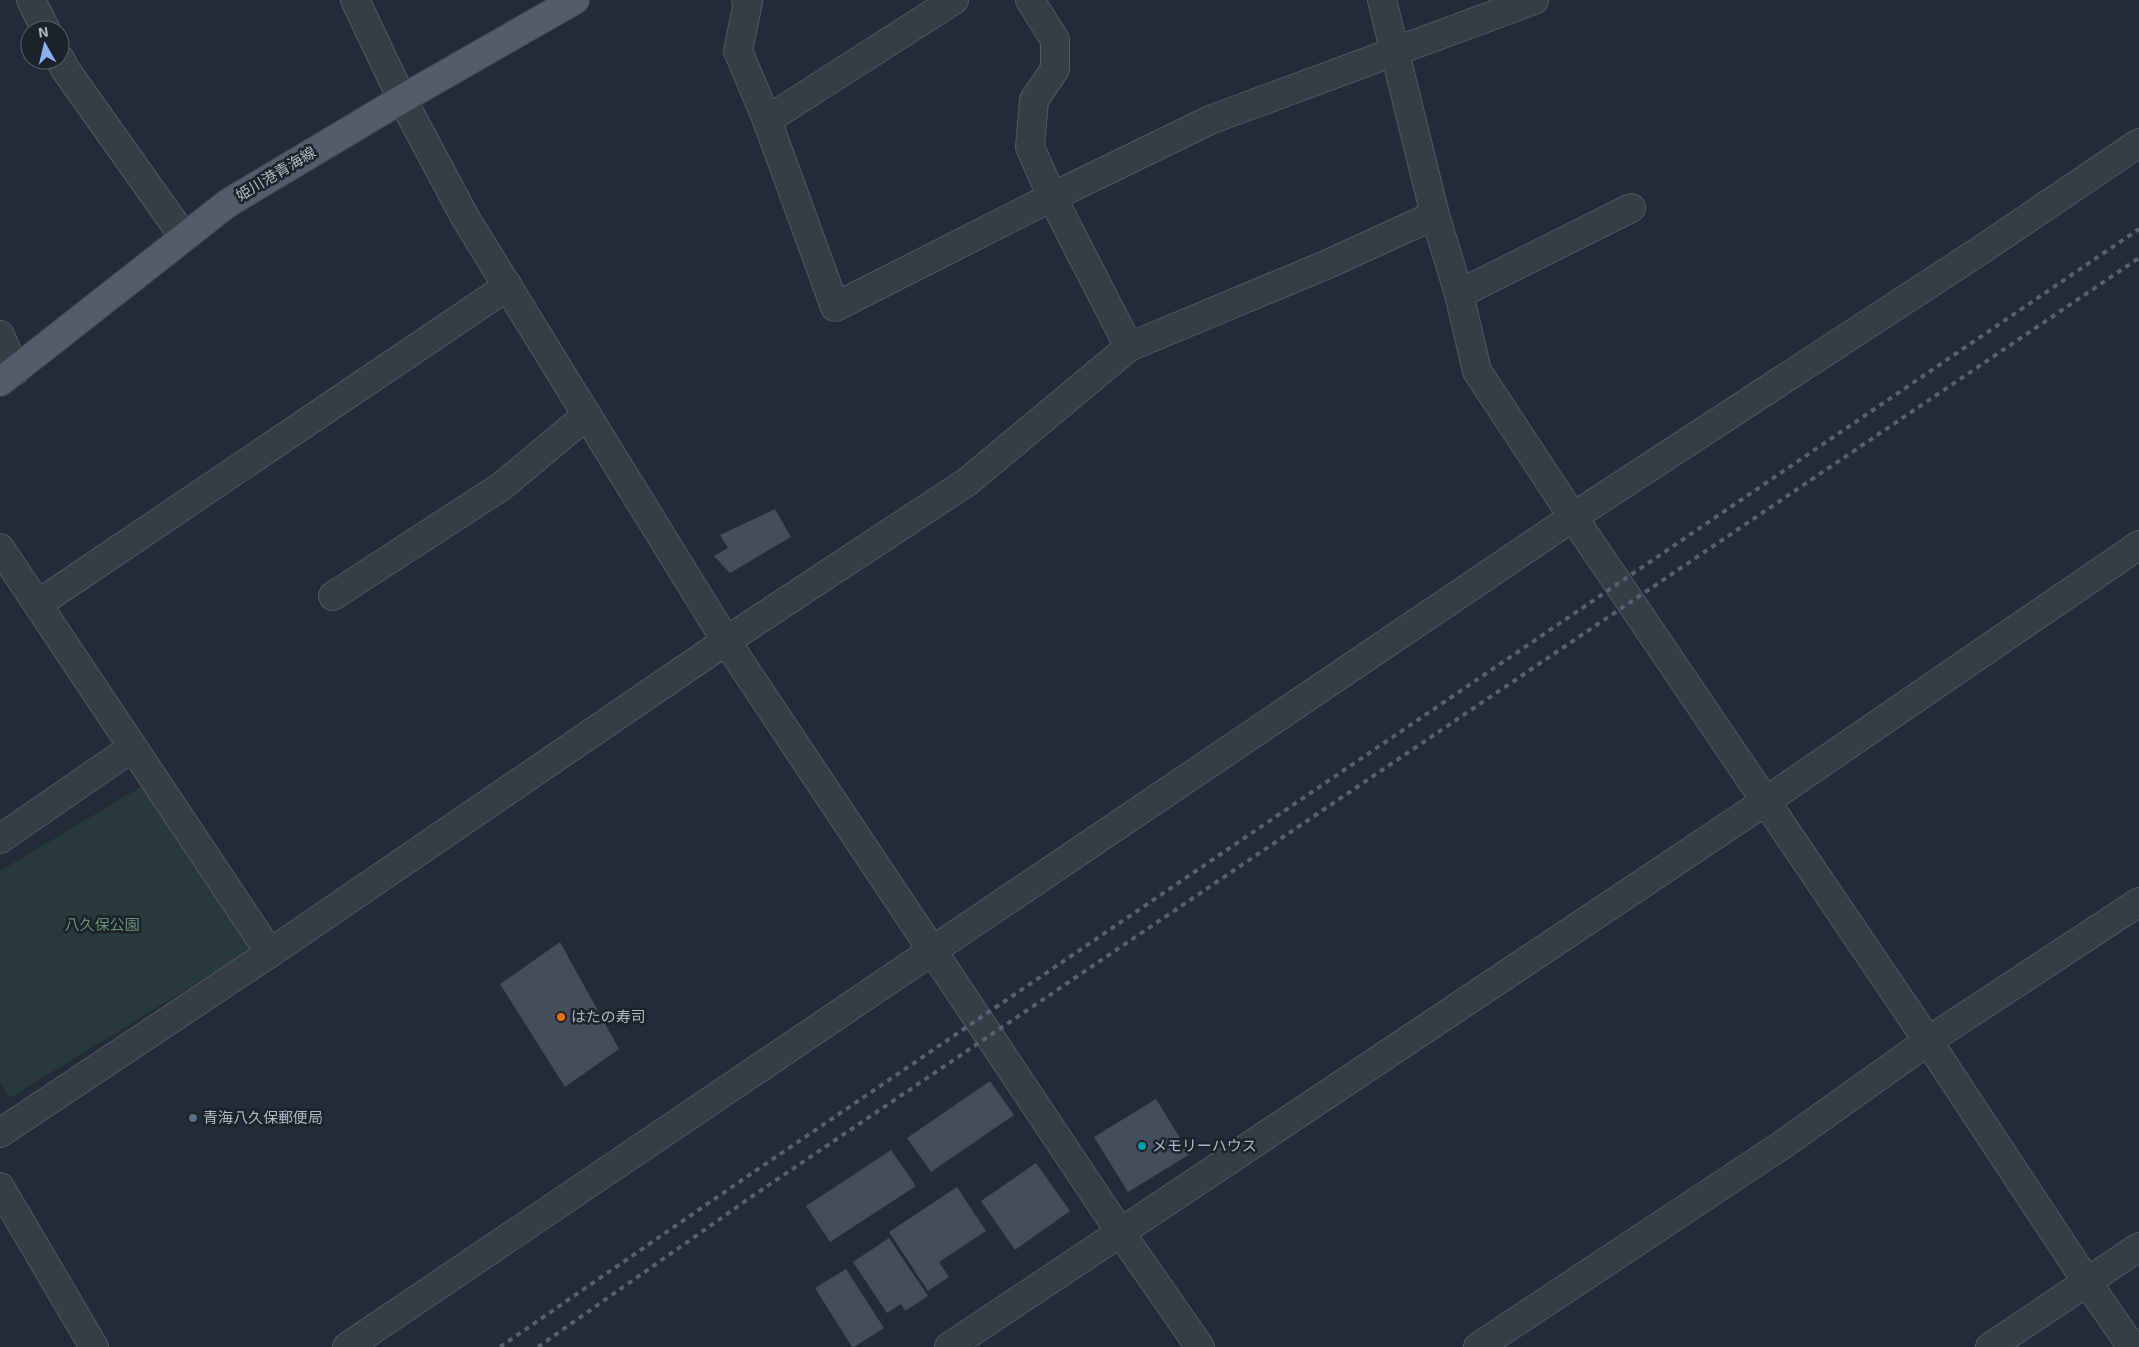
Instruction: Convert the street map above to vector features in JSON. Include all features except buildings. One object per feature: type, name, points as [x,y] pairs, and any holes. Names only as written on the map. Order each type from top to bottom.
[{"type":"main road","name":"姫川港青海線","points":[[8,377],[228,203],[402,99],[575,0]]},
{"type":"street","points":[[31,0],[41,20]]},
{"type":"street","points":[[355,0],[402,99],[466,220],[726,641],[1120,1232],[1200,1347]]},
{"type":"street","points":[[746,0],[748,2],[738,51],[767,120],[835,307],[1052,197],[1210,120],[1534,0]]},
{"type":"street","points":[[767,120],[954,0]]},
{"type":"street","points":[[1030,0],[1055,40],[1055,69],[1034,100],[1030,147],[1052,197],[1129,347]]},
{"type":"street","points":[[1382,0],[1393,52],[1435,215],[1460,294],[1477,371],[1573,517],[1928,1041],[2132,1347]]},
{"type":"street","points":[[66,70],[184,237]]},
{"type":"street","points":[[347,1347],[1573,517],[2139,143]]},
{"type":"street","points":[[1460,294],[1631,208]]},
{"type":"street","points":[[0,1133],[270,953],[726,641],[968,482],[1129,347],[1328,264],[1435,215]]},
{"type":"street","points":[[38,604],[508,286]]},
{"type":"street","points":[[0,334],[8,377]]},
{"type":"street","points":[[333,596],[502,486],[587,415]]},
{"type":"street","points":[[949,1347],[1766,801],[2139,546]]},
{"type":"street","points":[[0,548],[270,953]]},
{"type":"street","points":[[0,839],[133,746]]},
{"type":"street","points":[[1478,1347],[1785,1143],[1928,1041],[2139,902]]},
{"type":"street","points":[[0,1187],[94,1347]]},
{"type":"street","points":[[1990,1347],[2139,1247]]},
{"type":"green space","name":"八久保公園","points":[[144,785],[250,950],[10,1098],[0,1083],[0,871]]},
{"type":"railway","points":[[500,1347],[742,1180],[2139,229]]},
{"type":"railway","points":[[538,1347],[754,1195],[2139,258]]},
{"type":"place","name":"はたの寿司","points":[[561,1017]]},
{"type":"place","name":"青海八久保郵便局","points":[[193,1118]]},
{"type":"place","name":"メモリーハウス","points":[[1142,1146]]}]
